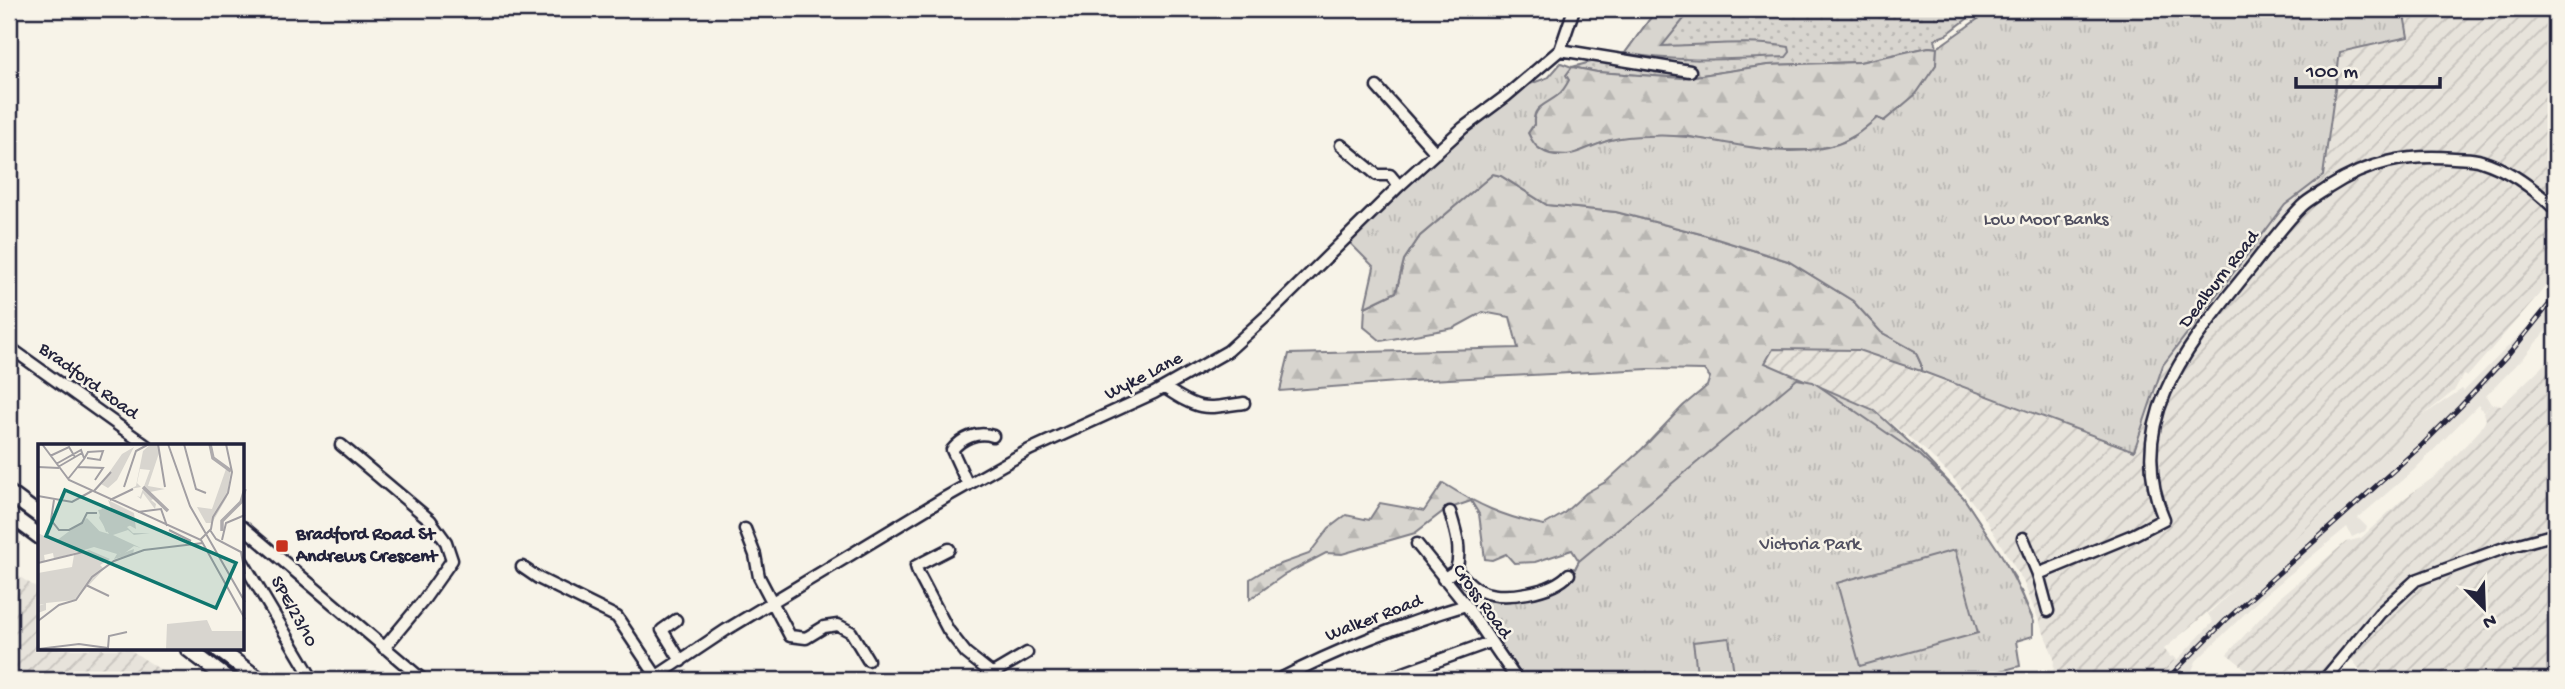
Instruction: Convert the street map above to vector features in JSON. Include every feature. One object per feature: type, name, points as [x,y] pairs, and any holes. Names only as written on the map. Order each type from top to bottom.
[{"type":"highway","points":[[9,493],[38,515]]},
{"type":"highway","points":[[9,513],[38,535]]},
{"type":"highway","points":[[189,650],[229,680]]},
{"type":"highway","points":[[219,650],[260,680]]},
{"type":"street","points":[[1574,9],[1560,50],[1690,71]]},
{"type":"street","name":"Wyke Lane","points":[[656,679],[726,630],[1029,450],[1165,388],[1228,351],[1399,186],[1463,128],[1560,50]]},
{"type":"street","points":[[1377,87],[1436,153]]},
{"type":"street","points":[[1341,145],[1377,175],[1390,175],[1399,186]]},
{"type":"street","name":"Dealburn Road","points":[[2038,574],[2164,519],[2153,491],[2150,460],[2154,421],[2174,373],[2222,303],[2303,205],[2353,172],[2380,163],[2424,155],[2480,161],[2531,185],[2556,210]]},
{"type":"street","name":"Bradford Road","points":[[9,347],[144,444]]},
{"type":"street","points":[[1165,388],[1190,405],[1206,409],[1244,403]]},
{"type":"street","points":[[968,485],[952,450],[965,439],[980,433],[993,436]]},
{"type":"street","points":[[341,445],[430,520],[446,542],[452,560],[423,601],[384,648]]},
{"type":"street","points":[[1443,579],[1456,570],[1459,558],[1458,541],[1450,512]]},
{"type":"street","points":[[245,529],[423,680]]},
{"type":"street","points":[[745,529],[755,555],[758,577],[790,636],[806,638],[824,627],[838,625],[851,632],[868,660]]},
{"type":"street","points":[[2325,680],[2380,613],[2416,580],[2504,548],[2556,534]]},
{"type":"street","points":[[2023,538],[2038,574],[2048,611]]},
{"type":"street","name":"Cross Road","points":[[1417,544],[1466,605],[1517,680]]},
{"type":"street","points":[[949,549],[916,566],[948,630],[965,653],[996,677],[1027,653]]},
{"type":"street","name":"SPE/23/10","points":[[245,565],[313,680]]},
{"type":"street","points":[[522,567],[538,578],[617,617],[656,679]]},
{"type":"street","points":[[1456,570],[1479,591],[1495,595],[1534,591],[1560,584],[1569,574]]},
{"type":"street","name":"Walker Road","points":[[1279,680],[1297,676],[1331,653],[1399,625],[1466,605]]},
{"type":"street","points":[[676,620],[662,630],[681,661]]},
{"type":"street","points":[[1384,680],[1490,642]]},
{"type":"shaded area","points":[[2381,9],[2556,9],[2556,283],[2546,286],[2467,377],[2463,375],[2454,391],[2420,418],[2306,529],[2164,649],[2174,661],[2157,680],[2053,680],[2054,658],[2023,581],[1984,517],[1953,478],[1925,450],[1874,410],[1765,363],[1772,349],[1858,350],[2134,451],[2163,366],[2285,205],[2323,176],[2342,34]]},
{"type":"shaded area","points":[[2556,293],[2556,318],[2525,356],[2486,396],[2491,404],[2484,412],[2478,405],[2414,470],[2358,518],[2367,527],[2365,531],[2352,537],[2347,527],[2260,599],[2196,661],[2188,680],[2151,680],[2172,656],[2177,660],[2213,622],[2208,614],[2421,417],[2462,389],[2464,391],[2540,314]]},
{"type":"shaded area","points":[[2556,353],[2556,680],[2368,680],[2343,648],[2320,680],[2260,680],[2227,654],[2279,598],[2346,542],[2361,538],[2402,500],[2437,475],[2480,430],[2486,420],[2484,412],[2491,404],[2502,405]]},
{"type":"shaded area","points":[[9,570],[38,589],[38,650],[131,650],[176,680],[9,680]]},
{"type":"green space","points":[[1657,9],[1980,9],[1946,35],[1935,39],[1937,48],[1929,47],[1860,62],[1768,65],[1682,78],[1597,72],[1572,67],[1625,53]]},
{"type":"green space","points":[[1657,9],[1692,9],[1662,46],[1758,43],[1789,47],[1790,52],[1786,57],[1705,60],[1625,53]]},
{"type":"green space","name":"Low Moor Banks","points":[[1992,9],[2403,9],[2408,37],[2340,52],[2323,176],[2285,205],[2163,365],[2134,451],[1921,371],[1915,351],[1881,332],[1853,301],[1788,261],[1701,234],[1616,212],[1547,205],[1501,176],[1493,174],[1420,236],[1404,260],[1396,292],[1365,307],[1374,267],[1349,242],[1379,210],[1475,124],[1525,86],[1549,77],[1561,63],[1572,67],[1566,75],[1569,80],[1560,93],[1535,113],[1534,124],[1528,133],[1536,146],[1550,154],[1566,155],[1611,140],[1643,136],[1695,138],[1791,151],[1814,149],[1849,139],[1877,118],[1884,121],[1916,94],[1936,65],[1937,48]]},
{"type":"green space","points":[[1929,47],[1937,48],[1936,65],[1916,95],[1884,121],[1877,118],[1858,134],[1839,144],[1812,150],[1773,150],[1728,145],[1686,136],[1610,140],[1570,155],[1550,154],[1534,146],[1528,133],[1534,125],[1538,109],[1561,93],[1566,75],[1572,67],[1597,72],[1682,78],[1768,65],[1860,62]]},
{"type":"green space","points":[[1493,174],[1501,176],[1547,205],[1616,212],[1701,234],[1788,261],[1853,301],[1881,332],[1915,351],[1921,371],[1858,350],[1773,349],[1765,363],[1874,410],[1920,452],[1963,497],[2015,578],[2014,587],[2021,591],[2034,622],[2031,626],[1637,571],[1541,595],[1560,587],[1572,574],[1579,561],[1572,550],[1535,562],[1514,563],[1506,554],[1492,560],[1485,559],[1479,514],[1471,501],[1445,510],[1415,533],[1342,554],[1326,553],[1284,575],[1250,599],[1250,579],[1267,569],[1309,554],[1329,528],[1346,515],[1369,520],[1380,503],[1424,511],[1443,483],[1491,509],[1544,525],[1563,514],[1586,493],[1607,481],[1707,386],[1710,377],[1704,370],[1649,369],[1410,381],[1280,391],[1289,354],[1518,348],[1510,317],[1483,312],[1454,328],[1381,341],[1364,327],[1365,307],[1396,292],[1404,260],[1420,236]]},
{"type":"green space","name":"Victoria Park","points":[[1797,379],[1813,382],[1919,455],[1963,497],[2002,556],[2033,620],[2033,636],[2016,641],[2020,666],[1966,680],[1525,680],[1456,581],[1476,596],[1497,601],[1531,598],[1560,588],[1569,579],[1579,561]]},
{"type":"green space","points":[[1955,550],[1978,633],[1860,666],[1837,583]]},
{"type":"green space","points":[[1729,638],[1735,680],[1698,680],[1693,642]]},
{"type":"railway","points":[[2166,680],[2226,620],[2422,445],[2510,353],[2556,296]]},
{"type":"place","name":"Bradford Road St Andrews Crescent","points":[[282,546]]}]
